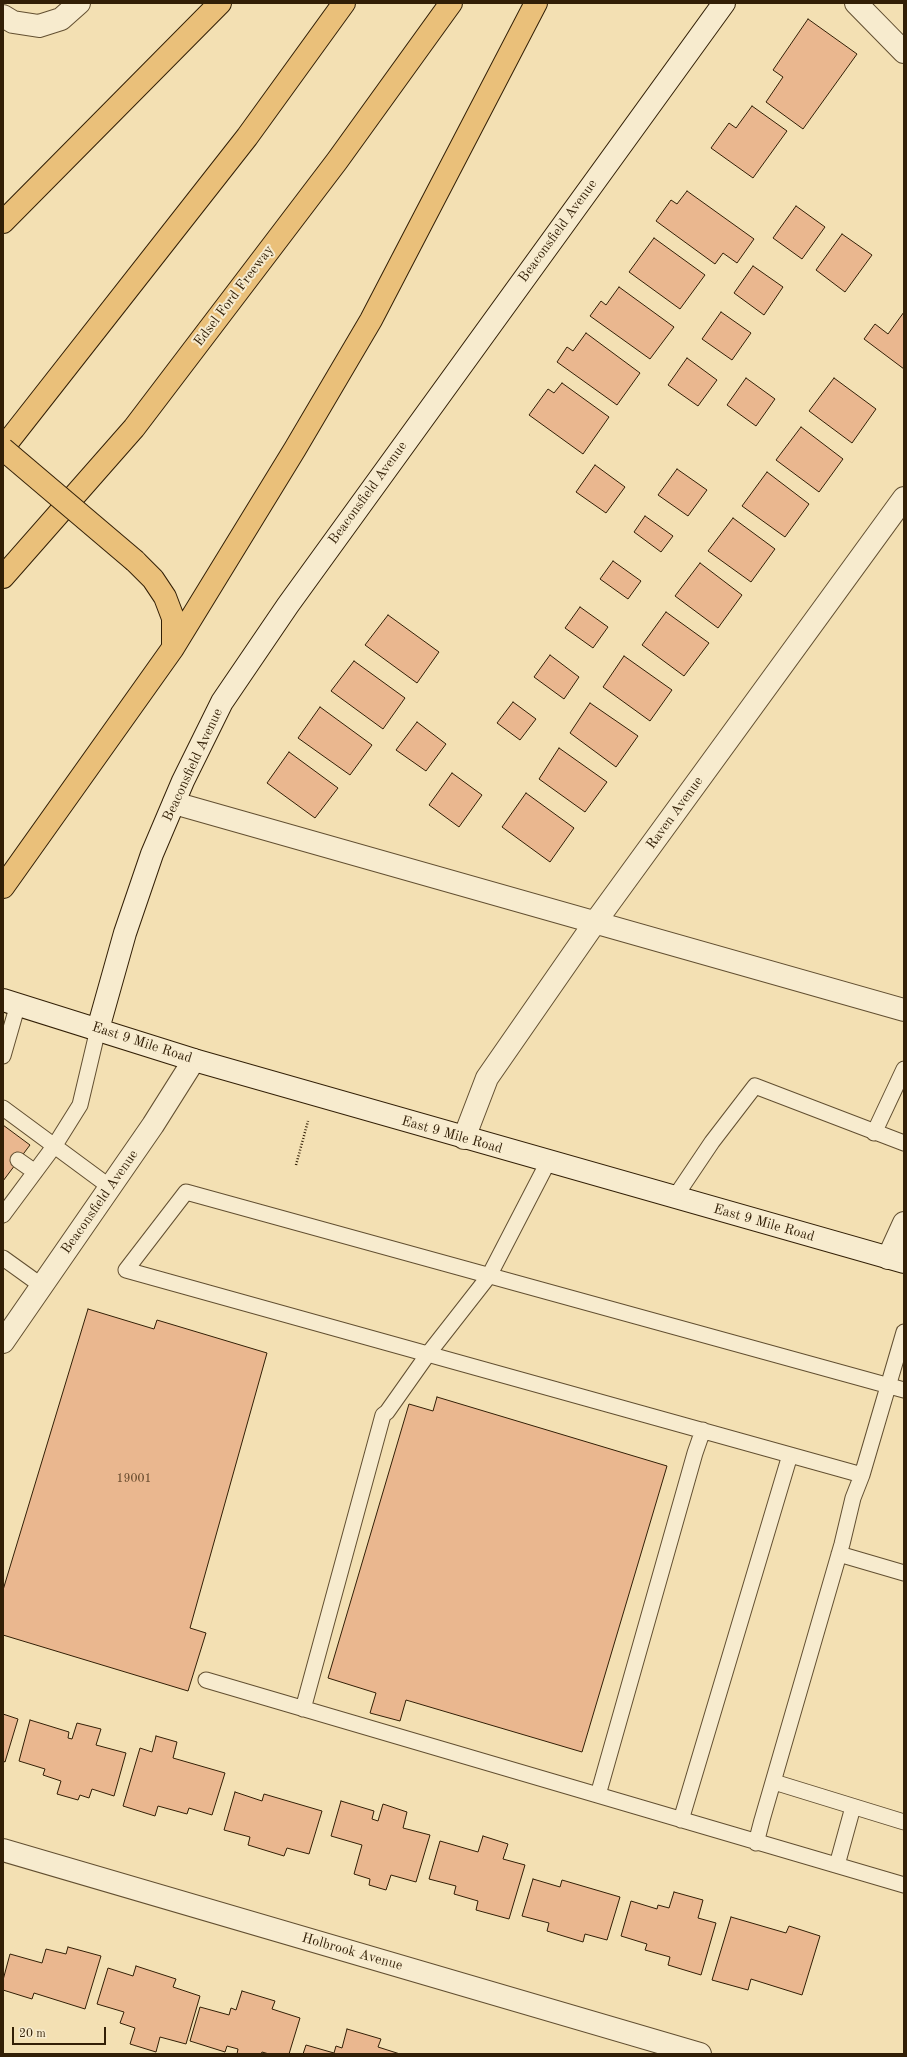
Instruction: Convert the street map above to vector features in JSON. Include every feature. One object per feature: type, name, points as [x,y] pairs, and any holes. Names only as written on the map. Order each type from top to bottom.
[{"type":"highway","points":[[3,222],[220,3]]},
{"type":"highway","points":[[172,648],[173,618],[165,597],[153,579],[135,561],[3,449],[247,137],[344,3]]},
{"type":"highway","name":"Edsel Ford Freeway","points":[[3,577],[134,428],[337,161],[452,3]]},
{"type":"highway","points":[[3,887],[172,648],[295,449],[371,320],[536,3]]},
{"type":"street","points":[[3,16],[13,22],[39,26],[61,19],[79,3]]},
{"type":"street","name":"Beaconsfield Avenue","points":[[98,1029],[125,933],[149,861],[183,781],[222,702],[288,605],[724,3]]},
{"type":"street","points":[[856,3],[904,52]]},
{"type":"street","name":"Raven Avenue","points":[[464,1138],[487,1078],[596,921],[904,498]]},
{"type":"street","points":[[174,803],[596,921],[904,1010]]},
{"type":"street","name":"East 9 Mile Road","points":[[11,1002],[194,1060],[896,1260]]},
{"type":"street","name":"Beaconsfield Avenue","points":[[3,1342],[110,1187],[194,1060]]},
{"type":"street","points":[[896,1260],[904,1223]]},
{"type":"street","name":"Holbrook Avenue","points":[[3,1850],[700,2054]]},
{"type":"lane","points":[[3,1056],[11,1002]]},
{"type":"lane","points":[[5,1206],[35,1172],[55,1145],[80,1105],[98,1029]]},
{"type":"lane","points":[[874,1132],[904,1069]]},
{"type":"lane","points":[[675,1197],[712,1142],[755,1086],[904,1143]]},
{"type":"lane","points":[[3,1108],[110,1187]]},
{"type":"lane","points":[[18,1160],[35,1172]]},
{"type":"lane","points":[[304,1709],[315,1662],[383,1415],[387,1412],[428,1354],[489,1276],[548,1162]]},
{"type":"lane","points":[[862,1475],[126,1270],[186,1192],[904,1390]]},
{"type":"lane","points":[[3,1258],[42,1286]]},
{"type":"lane","points":[[756,1843],[839,1554],[853,1498],[862,1475],[904,1332]]},
{"type":"lane","points":[[598,1796],[695,1453],[704,1430]]},
{"type":"lane","points":[[681,1820],[790,1455]]},
{"type":"lane","points":[[839,1554],[904,1573]]},
{"type":"lane","points":[[206,1680],[756,1843],[904,1885]]},
{"type":"lane","points":[[774,1782],[904,1822]]},
{"type":"lane","points":[[837,1866],[853,1807]]},
{"type":"path","points":[[296,1165],[303,1139]]},
{"type":"building","points":[[808,19],[857,54],[803,129],[766,102],[783,77],[773,70]]},
{"type":"building","points":[[752,106],[787,131],[753,178],[711,148],[729,123],[736,128]]},
{"type":"building","points":[[687,191],[754,239],[737,263],[723,253],[715,264],[656,221],[671,200],[677,204]]},
{"type":"building","points":[[796,206],[825,227],[802,259],[773,238]]},
{"type":"building","points":[[842,234],[872,255],[845,292],[816,270]]},
{"type":"building","points":[[654,238],[705,275],[680,309],[629,272]]},
{"type":"building","points":[[753,266],[783,287],[764,315],[734,293]]},
{"type":"building","points":[[619,287],[674,327],[650,359],[590,316],[601,301],[606,305]]},
{"type":"building","points":[[721,312],[751,333],[732,360],[702,339]]},
{"type":"building","points":[[904,312],[904,369],[864,339],[875,324],[888,334]]},
{"type":"building","points":[[586,333],[640,373],[617,405],[557,362],[567,347],[573,351]]},
{"type":"building","points":[[687,358],[717,380],[698,406],[668,385]]},
{"type":"building","points":[[746,378],[775,399],[756,426],[727,405]]},
{"type":"building","points":[[834,378],[876,409],[852,443],[809,411]]},
{"type":"building","points":[[562,383],[609,417],[583,454],[529,415],[548,389],[554,393]]},
{"type":"building","points":[[801,427],[843,459],[819,492],[776,460]]},
{"type":"building","points":[[595,465],[625,487],[606,513],[576,492]]},
{"type":"building","points":[[677,469],[707,490],[688,516],[658,495]]},
{"type":"building","points":[[767,472],[809,504],[785,537],[742,506]]},
{"type":"building","points":[[645,516],[673,536],[661,552],[634,532]]},
{"type":"building","points":[[733,518],[775,549],[751,582],[708,551]]},
{"type":"building","points":[[613,561],[641,581],[628,599],[600,579]]},
{"type":"building","points":[[700,563],[742,595],[718,628],[675,596]]},
{"type":"building","points":[[580,607],[608,627],[593,648],[565,628]]},
{"type":"building","points":[[666,612],[709,643],[684,676],[642,645]]},
{"type":"building","points":[[388,615],[439,652],[417,683],[365,645]]},
{"type":"building","points":[[550,655],[579,677],[564,699],[534,677]]},
{"type":"building","points":[[624,656],[672,690],[650,721],[603,687]]},
{"type":"building","points":[[354,661],[405,698],[383,729],[331,691]]},
{"type":"building","points":[[513,702],[536,719],[520,740],[497,723]]},
{"type":"building","points":[[590,703],[638,736],[616,767],[570,733]]},
{"type":"building","points":[[320,707],[372,745],[350,775],[298,738]]},
{"type":"building","points":[[417,722],[446,744],[426,771],[396,750]]},
{"type":"building","points":[[559,748],[607,782],[585,812],[539,779]]},
{"type":"building","points":[[289,752],[338,788],[315,818],[267,783]]},
{"type":"building","points":[[452,773],[482,795],[459,827],[429,805]]},
{"type":"building","points":[[526,793],[574,828],[550,862],[502,827]]},
{"type":"building","points":[[3,1125],[30,1145],[3,1181]]},
{"type":"building","points":[[88,1309],[154,1329],[157,1320],[267,1353],[190,1628],[206,1633],[188,1691],[3,1635],[3,1590]]},
{"type":"building","points":[[437,1397],[667,1466],[582,1752],[406,1700],[400,1721],[370,1713],[376,1693],[328,1678],[409,1404],[433,1411]]},
{"type":"building","points":[[3,1714],[18,1719],[5,1762],[3,1761]]},
{"type":"building","points":[[30,1720],[69,1732],[68,1738],[72,1739],[77,1723],[101,1729],[96,1745],[126,1753],[114,1796],[92,1789],[89,1798],[80,1795],[78,1800],[57,1794],[61,1781],[43,1775],[45,1769],[19,1761]]},
{"type":"building","points":[[156,1736],[177,1742],[173,1758],[225,1773],[212,1815],[189,1808],[187,1814],[158,1806],[155,1816],[123,1806],[140,1748],[152,1752]]},
{"type":"building","points":[[235,1792],[262,1801],[264,1794],[322,1811],[309,1854],[287,1848],[284,1856],[248,1845],[250,1837],[224,1830]]},
{"type":"building","points":[[341,1801],[374,1811],[372,1819],[378,1821],[383,1804],[407,1812],[403,1828],[430,1835],[416,1882],[391,1875],[386,1890],[369,1885],[370,1879],[354,1874],[362,1845],[331,1836]]},
{"type":"building","points":[[483,1836],[508,1844],[503,1859],[525,1865],[509,1919],[476,1910],[478,1901],[454,1894],[456,1886],[429,1879],[440,1841],[478,1852]]},
{"type":"building","points":[[533,1879],[560,1887],[562,1880],[620,1897],[607,1940],[585,1934],[583,1942],[547,1931],[549,1923],[522,1916]]},
{"type":"building","points":[[674,1892],[703,1900],[698,1918],[716,1923],[701,1975],[668,1965],[670,1957],[645,1950],[647,1944],[621,1936],[631,1901],[657,1909],[658,1905],[669,1908]]},
{"type":"building","points":[[731,1917],[786,1933],[789,1926],[820,1936],[802,1995],[751,1979],[748,1990],[712,1980]]},
{"type":"building","points":[[68,1947],[101,1956],[85,2009],[34,1993],[32,1999],[3,1990],[3,1980],[10,1954],[42,1963],[46,1949],[66,1954]]},
{"type":"building","points":[[136,1966],[176,1979],[173,1987],[200,1996],[186,2044],[160,2037],[156,2052],[130,2044],[135,2028],[120,2023],[124,2012],[97,2004],[108,1968],[133,1976]]},
{"type":"building","points":[[242,1991],[275,2001],[272,2009],[300,2018],[289,2054],[269,2054],[262,2052],[261,2054],[237,2054],[238,2049],[227,2046],[225,2052],[190,2041],[200,2007],[229,2015],[231,2008],[236,2010]]},
{"type":"building","points":[[347,2029],[381,2039],[378,2047],[400,2054],[303,2054],[306,2045],[334,2053],[336,2046],[342,2048]]}]
